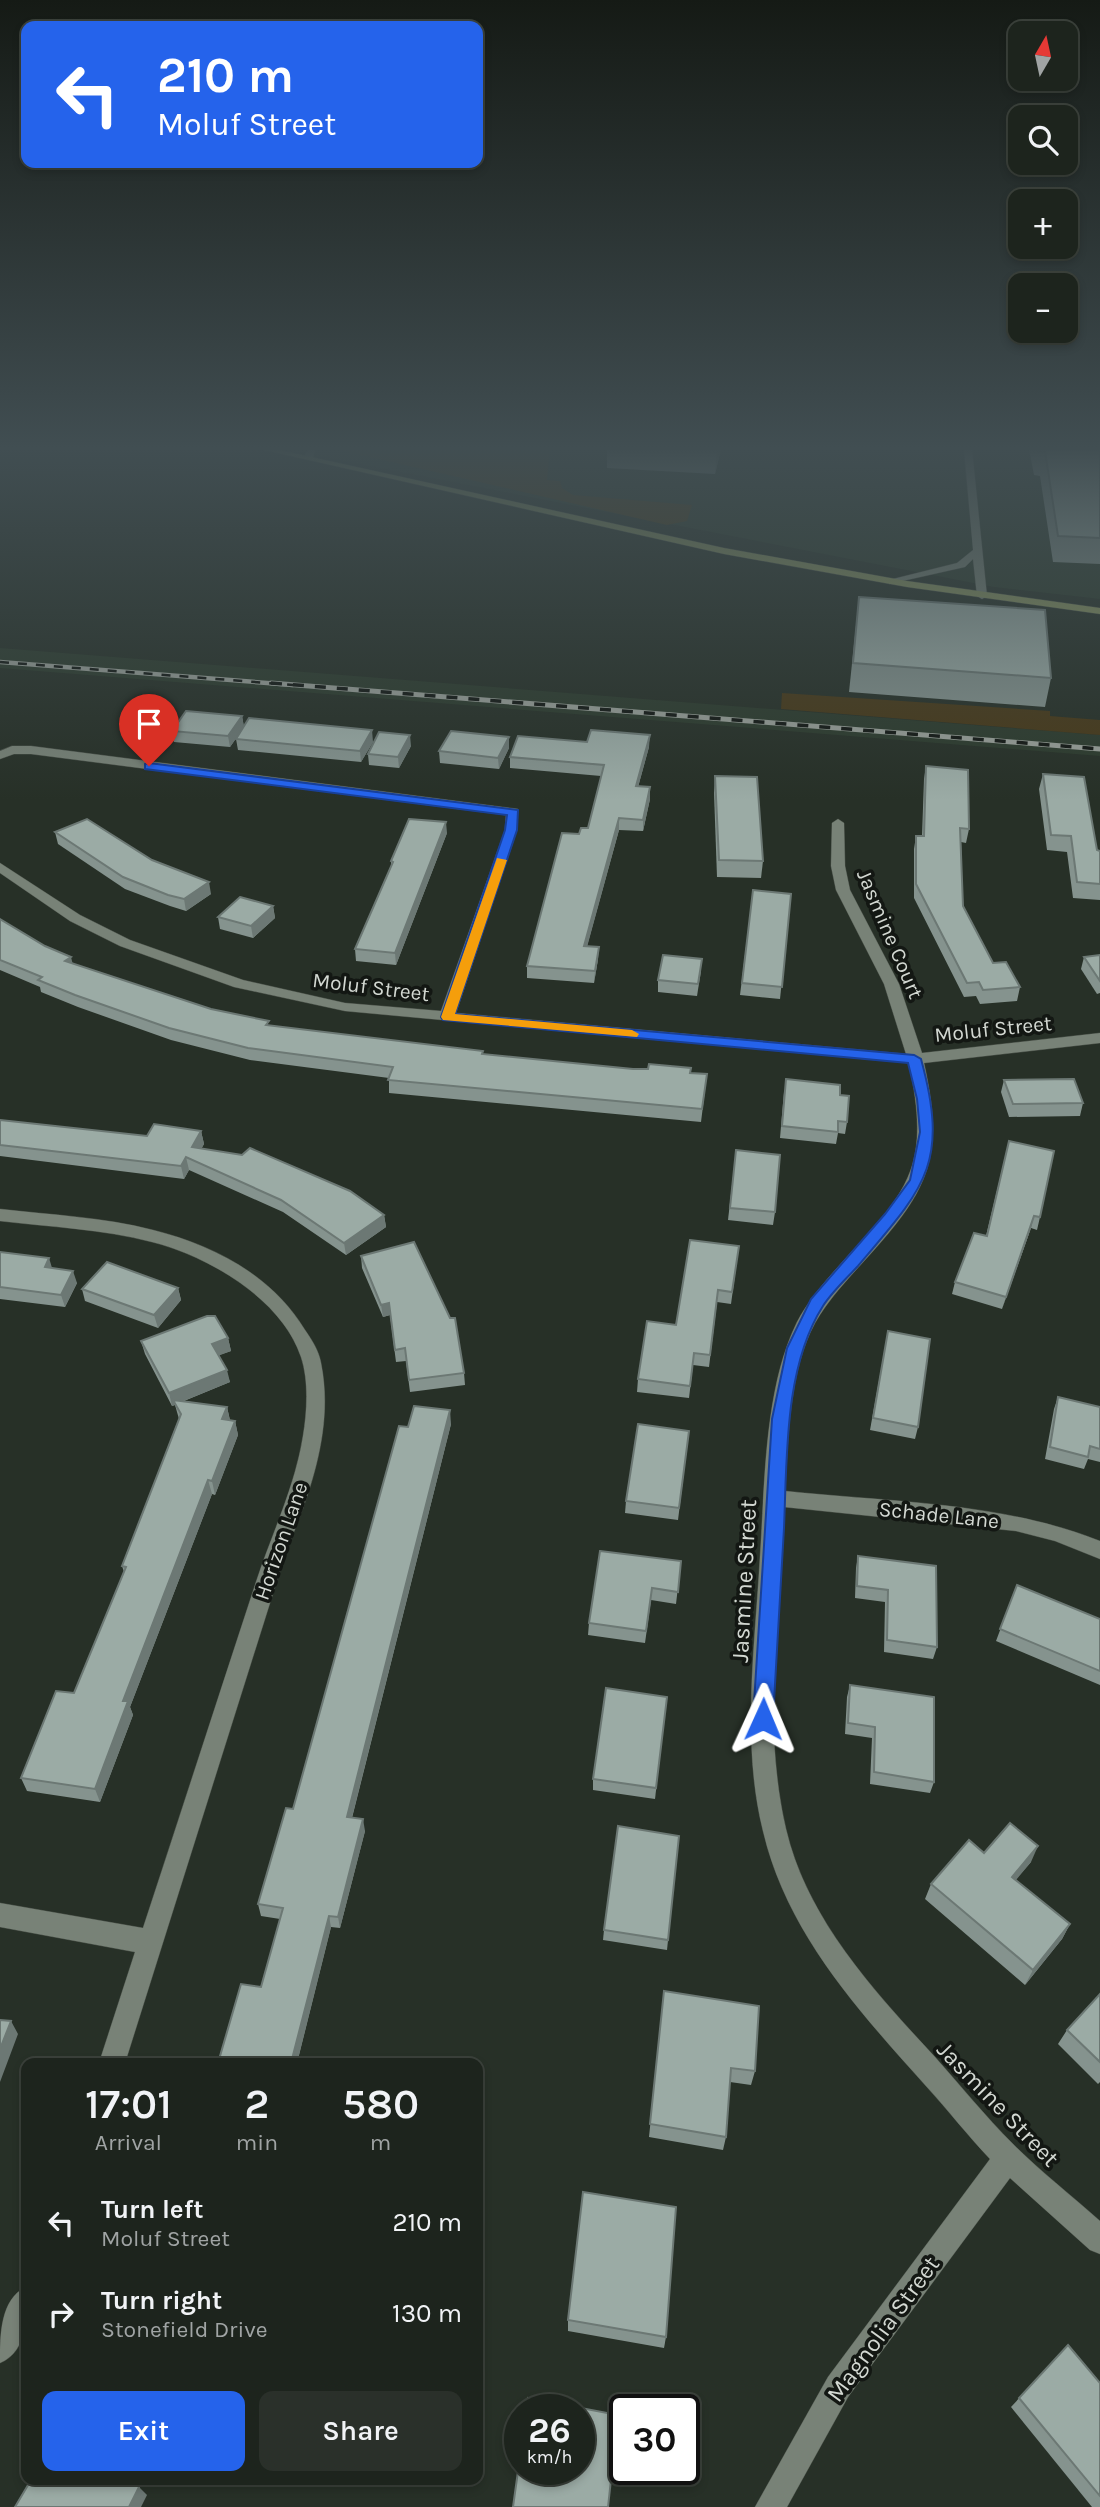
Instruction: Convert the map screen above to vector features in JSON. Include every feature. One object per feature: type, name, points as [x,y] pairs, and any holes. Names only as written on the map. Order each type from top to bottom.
[{"type":"main road","points":[[809,566],[982,596],[1100,611]]},
{"type":"street","points":[[893,582],[957,566]]},
{"type":"street","points":[[978,566],[982,596]]},
{"type":"street","points":[[0,755],[12,750],[31,750],[513,812],[511,830],[447,1017]]},
{"type":"street","name":"Jasmine Court","points":[[838,823],[840,878],[852,909],[893,987],[914,1059]]},
{"type":"street","name":"Moluf Street","points":[[0,867],[75,918],[125,943],[239,984],[345,1007],[914,1059],[1100,1038]]},
{"type":"street","name":"Jasmine Street","points":[[914,1059],[925,1099],[927,1132],[917,1181],[890,1217],[816,1303],[795,1348],[781,1419],[774,1498],[763,1697],[763,1762],[775,1833],[790,1875],[828,1945],[883,2019],[1009,2158],[1100,2240]]},
{"type":"street","name":"Horizon Lane","points":[[0,1215],[151,1236],[187,1246],[223,1262],[256,1284],[284,1312],[312,1362],[315,1407],[310,1456],[114,2058]]},
{"type":"street","name":"Schade Lane","points":[[774,1498],[1016,1523],[1058,1533],[1100,1550]]},
{"type":"street","points":[[0,1914],[151,1941]]},
{"type":"street","name":"Magnolia Street","points":[[770,2507],[838,2387],[1009,2158]]},
{"type":"street","points":[[0,2348],[21,2310]]},
{"type":"shaded area","points":[[886,566],[1100,566],[1100,599],[994,587]]},
{"type":"shaded area","points":[[0,648],[1100,735],[1100,756],[0,668]]},
{"type":"shaded area","points":[[782,693],[1050,711],[1050,716],[1100,720],[1100,735],[781,709]]},
{"type":"building","points":[[859,597],[1045,610],[1051,678],[853,663]]},
{"type":"building","points":[[186,711],[242,716],[228,736],[172,731]]},
{"type":"building","points":[[249,718],[372,730],[360,751],[236,739]]},
{"type":"building","points":[[591,730],[650,735],[636,786],[650,787],[643,820],[619,818],[584,946],[599,947],[595,971],[527,966],[562,833],[579,834],[581,828],[588,828],[604,765],[510,757],[518,736],[587,742]]},
{"type":"building","points":[[451,731],[509,737],[498,758],[439,751]]},
{"type":"building","points":[[379,732],[410,735],[398,757],[368,754]]},
{"type":"building","points":[[926,766],[968,770],[969,829],[960,828],[963,906],[993,963],[1006,962],[1020,987],[983,990],[979,982],[967,983],[916,884],[916,836],[924,836]]},
{"type":"building","points":[[1043,774],[1084,777],[1097,850],[1100,851],[1100,884],[1077,882],[1071,836],[1051,835]]},
{"type":"building","points":[[715,776],[757,777],[763,861],[719,860]]},
{"type":"building","points":[[87,819],[152,860],[209,882],[184,899],[123,877],[55,832]]},
{"type":"building","points":[[409,819],[446,822],[395,953],[355,949],[393,862],[391,861]]},
{"type":"building","points":[[753,890],[791,894],[782,987],[742,983]]},
{"type":"building","points":[[240,897],[273,906],[251,926],[218,917]]},
{"type":"building","points":[[0,919],[45,946],[71,957],[65,961],[211,1009],[269,1021],[266,1025],[483,1051],[482,1054],[633,1069],[648,1069],[649,1064],[691,1068],[690,1073],[707,1074],[702,1109],[388,1080],[393,1067],[248,1048],[169,1028],[75,995],[38,980],[42,977],[0,960]]},
{"type":"building","points":[[663,955],[702,959],[698,984],[658,980]]},
{"type":"building","points":[[1100,955],[1100,981],[1084,957]]},
{"type":"building","points":[[786,1079],[840,1085],[840,1095],[849,1096],[847,1122],[838,1121],[838,1132],[782,1126]]},
{"type":"building","points":[[1074,1079],[1083,1103],[1013,1104],[1004,1080]]},
{"type":"building","points":[[0,1120],[147,1136],[154,1124],[201,1131],[192,1147],[242,1155],[250,1148],[350,1191],[384,1215],[344,1243],[281,1200],[186,1157],[181,1166],[0,1145]]},
{"type":"building","points":[[1009,1141],[1054,1151],[1040,1217],[1034,1216],[1006,1297],[955,1282],[974,1233],[987,1236]]},
{"type":"building","points":[[736,1150],[780,1155],[775,1212],[730,1208]]},
{"type":"building","points":[[690,1240],[739,1246],[732,1292],[718,1290],[710,1355],[694,1353],[690,1386],[638,1379],[647,1321],[676,1325]]},
{"type":"building","points":[[414,1242],[450,1318],[455,1318],[464,1373],[409,1380],[405,1348],[395,1350],[389,1303],[381,1305],[361,1256]]},
{"type":"building","points":[[0,1252],[49,1258],[45,1267],[73,1271],[61,1295],[0,1287]]},
{"type":"building","points":[[107,1262],[178,1288],[154,1315],[82,1289]]},
{"type":"building","points":[[207,1316],[215,1316],[228,1338],[212,1344],[227,1370],[169,1393],[141,1341]]},
{"type":"building","points":[[888,1331],[930,1339],[918,1427],[873,1418]]},
{"type":"building","points":[[1058,1397],[1100,1407],[1100,1449],[1090,1446],[1088,1457],[1050,1447]]},
{"type":"building","points":[[173,1400],[227,1407],[222,1419],[235,1421],[212,1481],[208,1480],[123,1701],[128,1701],[95,1789],[21,1778],[56,1691],[74,1693],[126,1567],[122,1566],[181,1414]]},
{"type":"building","points":[[414,1406],[450,1410],[347,1817],[363,1819],[338,1917],[329,1916],[292,2058],[219,2058],[241,1984],[261,1987],[283,1908],[258,1904],[286,1808],[293,1809],[399,1426],[408,1427]]},
{"type":"building","points":[[638,1424],[689,1431],[679,1508],[626,1501]]},
{"type":"building","points":[[600,1551],[681,1561],[678,1592],[652,1588],[646,1631],[589,1623]]},
{"type":"building","points":[[858,1556],[936,1566],[937,1647],[887,1640],[888,1590],[857,1586]]},
{"type":"building","points":[[1017,1585],[1100,1619],[1100,1671],[1000,1629]]},
{"type":"building","points":[[850,1685],[934,1697],[934,1782],[874,1772],[875,1727],[848,1723]]},
{"type":"building","points":[[606,1688],[667,1697],[656,1788],[593,1779]]},
{"type":"building","points":[[1010,1823],[1038,1846],[1012,1877],[1070,1924],[1033,1970],[931,1884],[969,1840],[984,1853]]},
{"type":"building","points":[[618,1826],[679,1836],[668,1940],[604,1930]]},
{"type":"building","points":[[664,1991],[759,2006],[755,2071],[731,2068],[726,2137],[650,2124]]},
{"type":"building","points":[[1100,1994],[1100,2062],[1067,2030]]},
{"type":"building","points":[[0,2020],[11,2021],[0,2049]]},
{"type":"building","points":[[583,2192],[676,2207],[666,2337],[568,2320]]},
{"type":"building","points":[[1068,2345],[1100,2383],[1100,2496],[1019,2398]]},
{"type":"building","points":[[595,2411],[609,2413],[610,2485],[608,2507],[513,2507],[516,2485],[595,2485]]},
{"type":"building","points":[[28,2485],[139,2487],[129,2507],[15,2507]]},
{"type":"railway","points":[[0,662],[293,685]]},
{"type":"railway","points":[[271,683],[1100,749]]},
{"type":"slow traffic","points":[[501,860],[447,1017],[632,1034]]},
{"type":"route","points":[[149,766],[513,812],[515,817],[511,830],[447,1017],[914,1059],[925,1099],[927,1132],[924,1158],[917,1181],[890,1217],[816,1303],[795,1348],[781,1419],[774,1498],[763,1719]]}]
